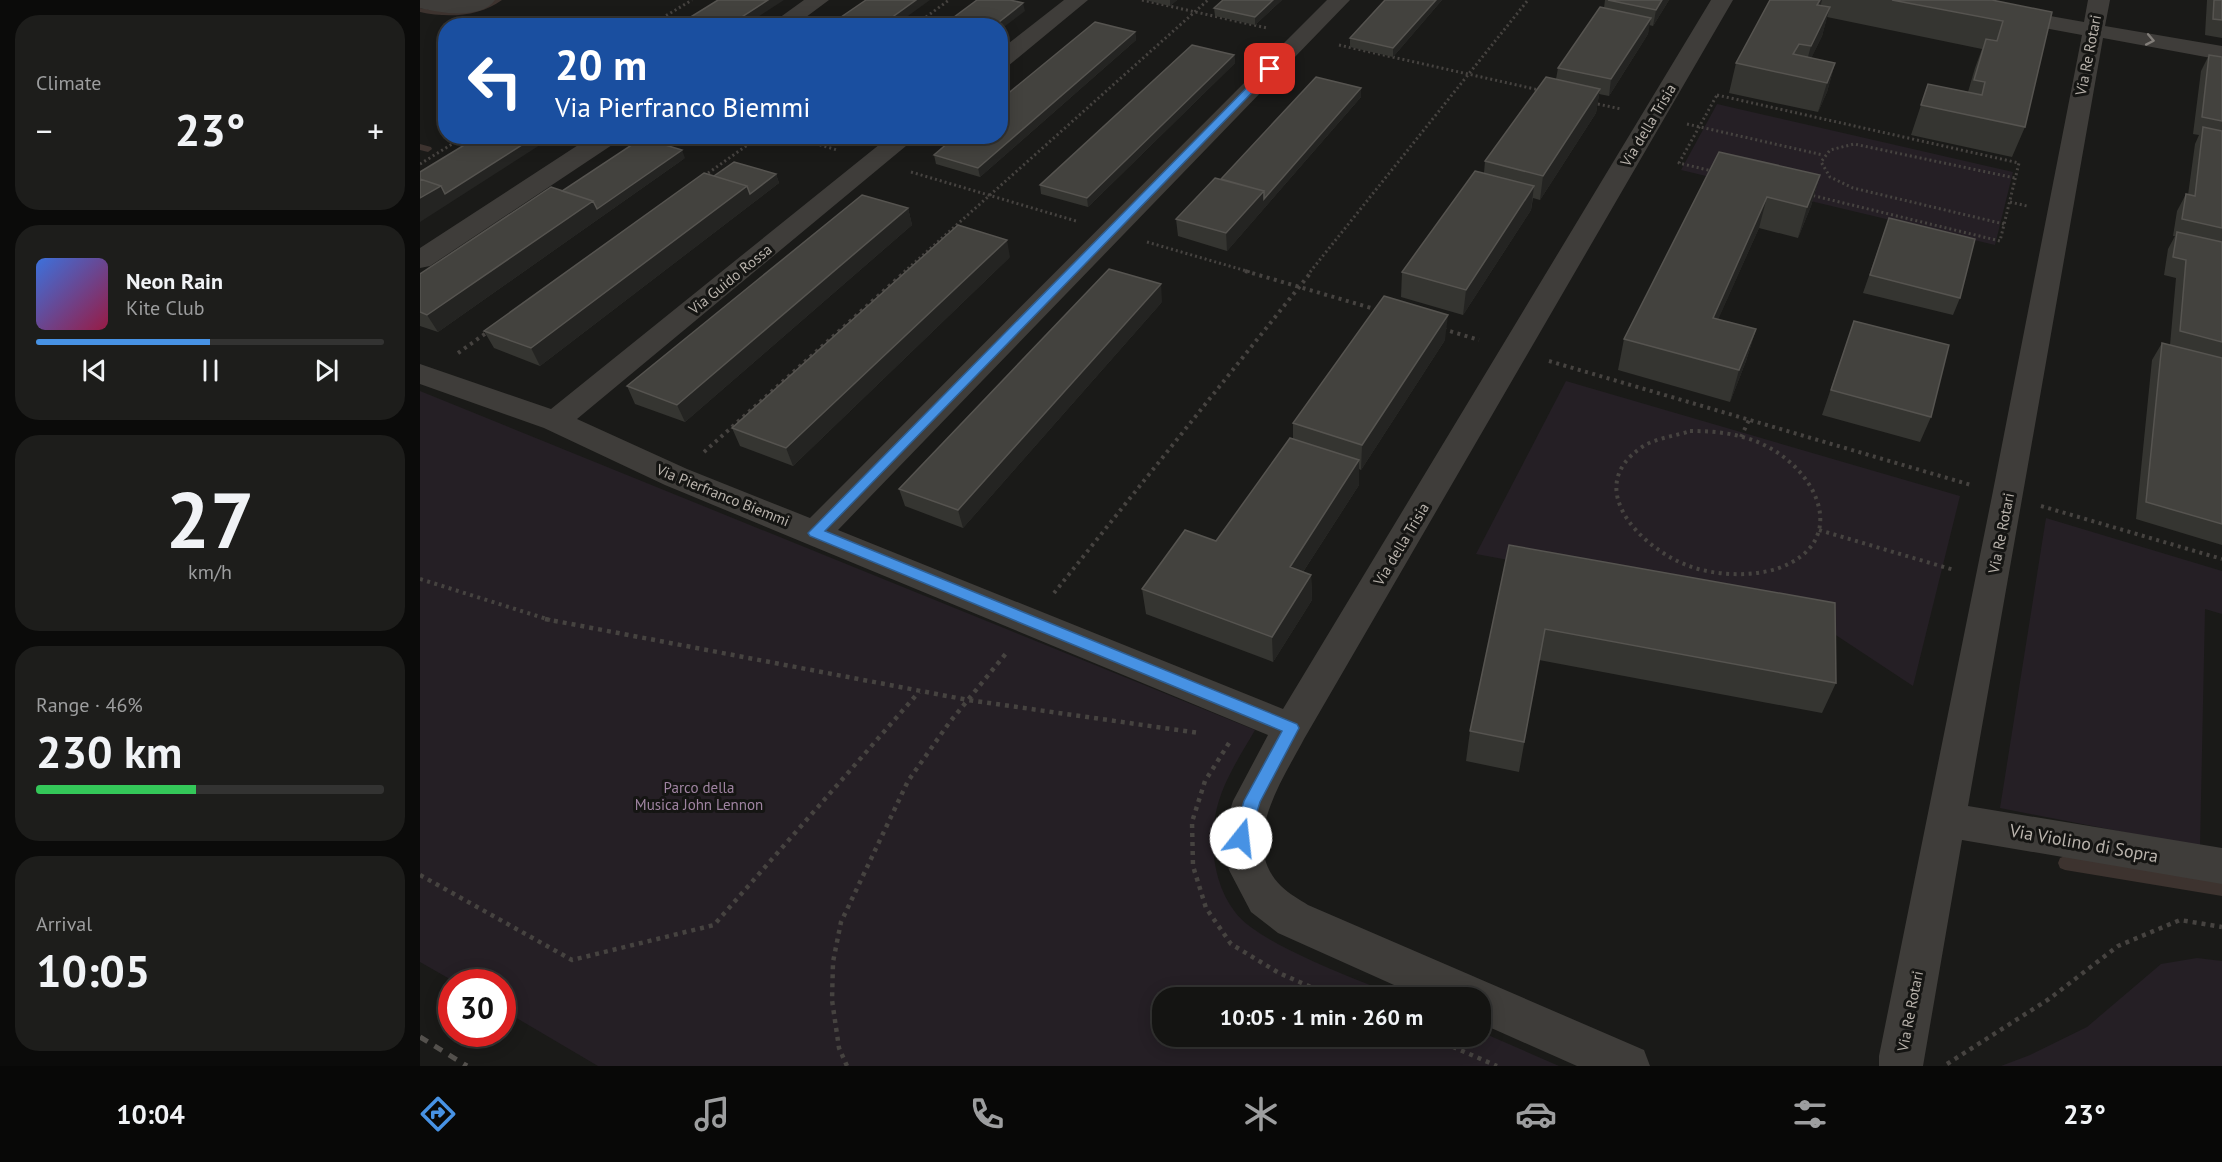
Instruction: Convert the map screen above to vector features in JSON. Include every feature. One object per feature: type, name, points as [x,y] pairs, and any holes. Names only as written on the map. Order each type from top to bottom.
[{"type":"street","points":[[420,2],[454,8],[470,6],[484,0]]},
{"type":"street","points":[[790,18],[818,0]]},
{"type":"street","points":[[1008,55],[1077,0]]},
{"type":"street","points":[[815,533],[1339,0]]},
{"type":"street","name":"Via della Trisia","points":[[1447,987],[1293,919],[1266,898],[1249,870],[1241,838],[1252,801],[1291,728],[1722,0]]},
{"type":"street","points":[[1924,0],[2096,14],[2222,53]]},
{"type":"street","name":"Via Re Rotari","points":[[1901,1066],[1901,1056],[1992,582],[2096,14]]},
{"type":"street","points":[[420,260],[597,144]]},
{"type":"street","name":"Via Guido Rossa","points":[[555,421],[896,144]]},
{"type":"street","name":"Via Pierfranco Biemmi","points":[[423,376],[555,421],[676,477],[1291,728]]},
{"type":"street","name":"Via Violino di Sopra","points":[[1947,820],[2222,866]]},
{"type":"street","points":[[1491,1006],[1628,1066]]},
{"type":"path","points":[[662,18],[692,0]]},
{"type":"path","points":[[925,18],[949,0]]},
{"type":"path","points":[[1142,0],[1549,93]]},
{"type":"path","points":[[676,477],[1208,0]]},
{"type":"path","points":[[847,1066],[839,1048],[832,1000],[833,962],[841,922],[908,781],[968,700],[1528,0]]},
{"type":"path","points":[[1717,95],[2019,163],[2000,241],[1679,164],[1699,127],[1717,95]]},
{"type":"path","points":[[1584,101],[1823,155]]},
{"type":"path","points":[[420,164],[452,144]]},
{"type":"path","points":[[702,178],[749,144]]},
{"type":"path","points":[[818,144],[1378,310]]},
{"type":"path","points":[[2004,224],[1853,188],[1830,177],[1821,162],[1823,155],[1841,146],[1869,146],[2015,178]]},
{"type":"path","points":[[1435,327],[2222,560]]},
{"type":"path","points":[[423,376],[492,328]]},
{"type":"path","points":[[1742,437],[1749,420]]},
{"type":"path","points":[[1682,432],[1716,432],[1742,437],[1781,455],[1803,475],[1818,498],[1822,514],[1819,530],[1812,544],[1801,557],[1774,569],[1742,575],[1718,573],[1694,568],[1668,558],[1646,543],[1629,526],[1618,507],[1615,488],[1619,471],[1630,455],[1646,443],[1666,435],[1682,432]]},
{"type":"path","points":[[1819,530],[1992,582]]},
{"type":"path","points":[[420,579],[558,622],[968,700],[1210,734]]},
{"type":"path","points":[[420,875],[572,960],[714,925],[920,691]]},
{"type":"path","points":[[1221,736],[1233,738],[1205,781],[1192,822],[1193,866],[1206,908],[1232,944],[1279,973],[1311,987]]},
{"type":"path","points":[[1944,1066],[2049,999],[2118,946],[2180,920],[2222,927]]},
{"type":"path","points":[[1453,1047],[1497,1066]]},
{"type":"green space","points":[[1717,104],[2013,172],[1995,245],[1681,170]]},
{"type":"green space","points":[[1566,381],[1960,496],[1913,686],[1807,616],[1476,554]]},
{"type":"green space","name":"Parco della Musica John Lennon","points":[[420,391],[1255,730],[1227,780],[1216,812],[1213,851],[1222,890],[1235,912],[1265,937],[1337,972],[1375,987],[1152,987],[1152,1047],[1491,1047],[1491,1036],[1559,1066],[598,1066],[516,1018],[516,969],[438,969],[438,972],[420,962]]},
{"type":"green space","points":[[2046,518],[2222,571],[2222,614],[2205,609],[2200,847],[2000,808]]},
{"type":"green space","points":[[2197,958],[2222,961],[2222,1066],[2001,1066],[2030,1055],[2087,1027],[2161,964]]},
{"type":"building","points":[[718,0],[768,0],[740,18],[689,18]]},
{"type":"building","points":[[866,0],[916,0],[891,18],[840,18]]},
{"type":"building","points":[[977,0],[1010,0],[1023,3],[1004,18],[953,18]]},
{"type":"building","points":[[1223,0],[1273,0],[1255,17],[1214,8]]},
{"type":"building","points":[[1385,0],[1436,0],[1393,48],[1350,38]]},
{"type":"building","points":[[1608,0],[1662,0],[1656,10]]},
{"type":"building","points":[[1770,0],[1820,0],[1817,5],[1830,7],[1811,46],[1799,44],[1793,54],[1835,63],[1827,83],[1736,63]]},
{"type":"building","points":[[1892,0],[1992,0],[2052,12],[2025,127],[1921,105],[1928,84],[1982,95],[1985,82],[1974,80],[1986,39],[1997,41],[2003,21]]},
{"type":"building","points":[[2214,0],[2222,0],[2222,20],[2213,19]]},
{"type":"building","points":[[1600,7],[1651,18],[1611,79],[1558,68]]},
{"type":"building","points":[[1095,22],[1135,32],[1008,142],[1008,93]]},
{"type":"building","points":[[1192,45],[1234,55],[1087,198],[1040,185]]},
{"type":"building","points":[[2209,55],[2222,57],[2222,121],[2202,117]]},
{"type":"building","points":[[1316,77],[1361,88],[1264,199],[1264,191],[1221,179]]},
{"type":"building","points":[[1546,77],[1600,89],[1543,176],[1485,161]]},
{"type":"building","points":[[2203,127],[2222,131],[2222,228],[2182,219],[2186,194],[2195,196]]},
{"type":"building","points":[[466,144],[523,144],[445,194],[441,186],[420,179],[420,172]]},
{"type":"building","points":[[633,144],[662,144],[682,150],[597,209],[593,201],[562,191]]},
{"type":"building","points":[[947,144],[1006,144],[978,168],[934,155]]},
{"type":"building","points":[[1719,152],[1820,175],[1807,207],[1767,197],[1713,318],[1756,329],[1739,370],[1624,339]]},
{"type":"building","points":[[734,162],[776,174],[750,194],[747,186],[714,176]]},
{"type":"building","points":[[1475,171],[1534,186],[1466,290],[1402,272]]},
{"type":"building","points":[[704,173],[747,186],[531,348],[484,331]]},
{"type":"building","points":[[1215,178],[1264,191],[1226,233],[1176,219]]},
{"type":"building","points":[[420,179],[441,186],[420,198]]},
{"type":"building","points":[[551,187],[593,201],[427,315],[420,312],[420,274]]},
{"type":"building","points":[[862,195],[908,208],[677,405],[627,386]]},
{"type":"building","points":[[1889,218],[1975,239],[1960,298],[1870,275]]},
{"type":"building","points":[[958,225],[1007,240],[786,448],[732,428]]},
{"type":"building","points":[[2177,232],[2222,242],[2222,342],[2180,331],[2186,260],[2173,257]]},
{"type":"building","points":[[1109,269],[1161,284],[958,510],[899,489]]},
{"type":"building","points":[[1384,296],[1448,315],[1362,445],[1293,423]]},
{"type":"building","points":[[1854,321],[1949,345],[1931,417],[1831,390]]},
{"type":"building","points":[[2162,343],[2222,358],[2222,524],[2146,502]]},
{"type":"building","points":[[1290,438],[1359,460],[1290,567],[1311,575],[1272,637],[1142,589],[1185,530],[1216,541]]},
{"type":"building","points":[[1509,545],[1835,603],[1836,683],[1545,629],[1524,742],[1470,731]]},
{"type":"waterway","points":[[420,10],[441,14],[460,13],[498,0]]},
{"type":"waterway","points":[[420,147],[428,149]]},
{"type":"waterway","points":[[2065,863],[2222,889]]},
{"type":"railway","points":[[420,1037],[467,1066]]},
{"type":"route","points":[[1241,838],[1252,801],[1291,728],[815,533],[1270,69]]}]
